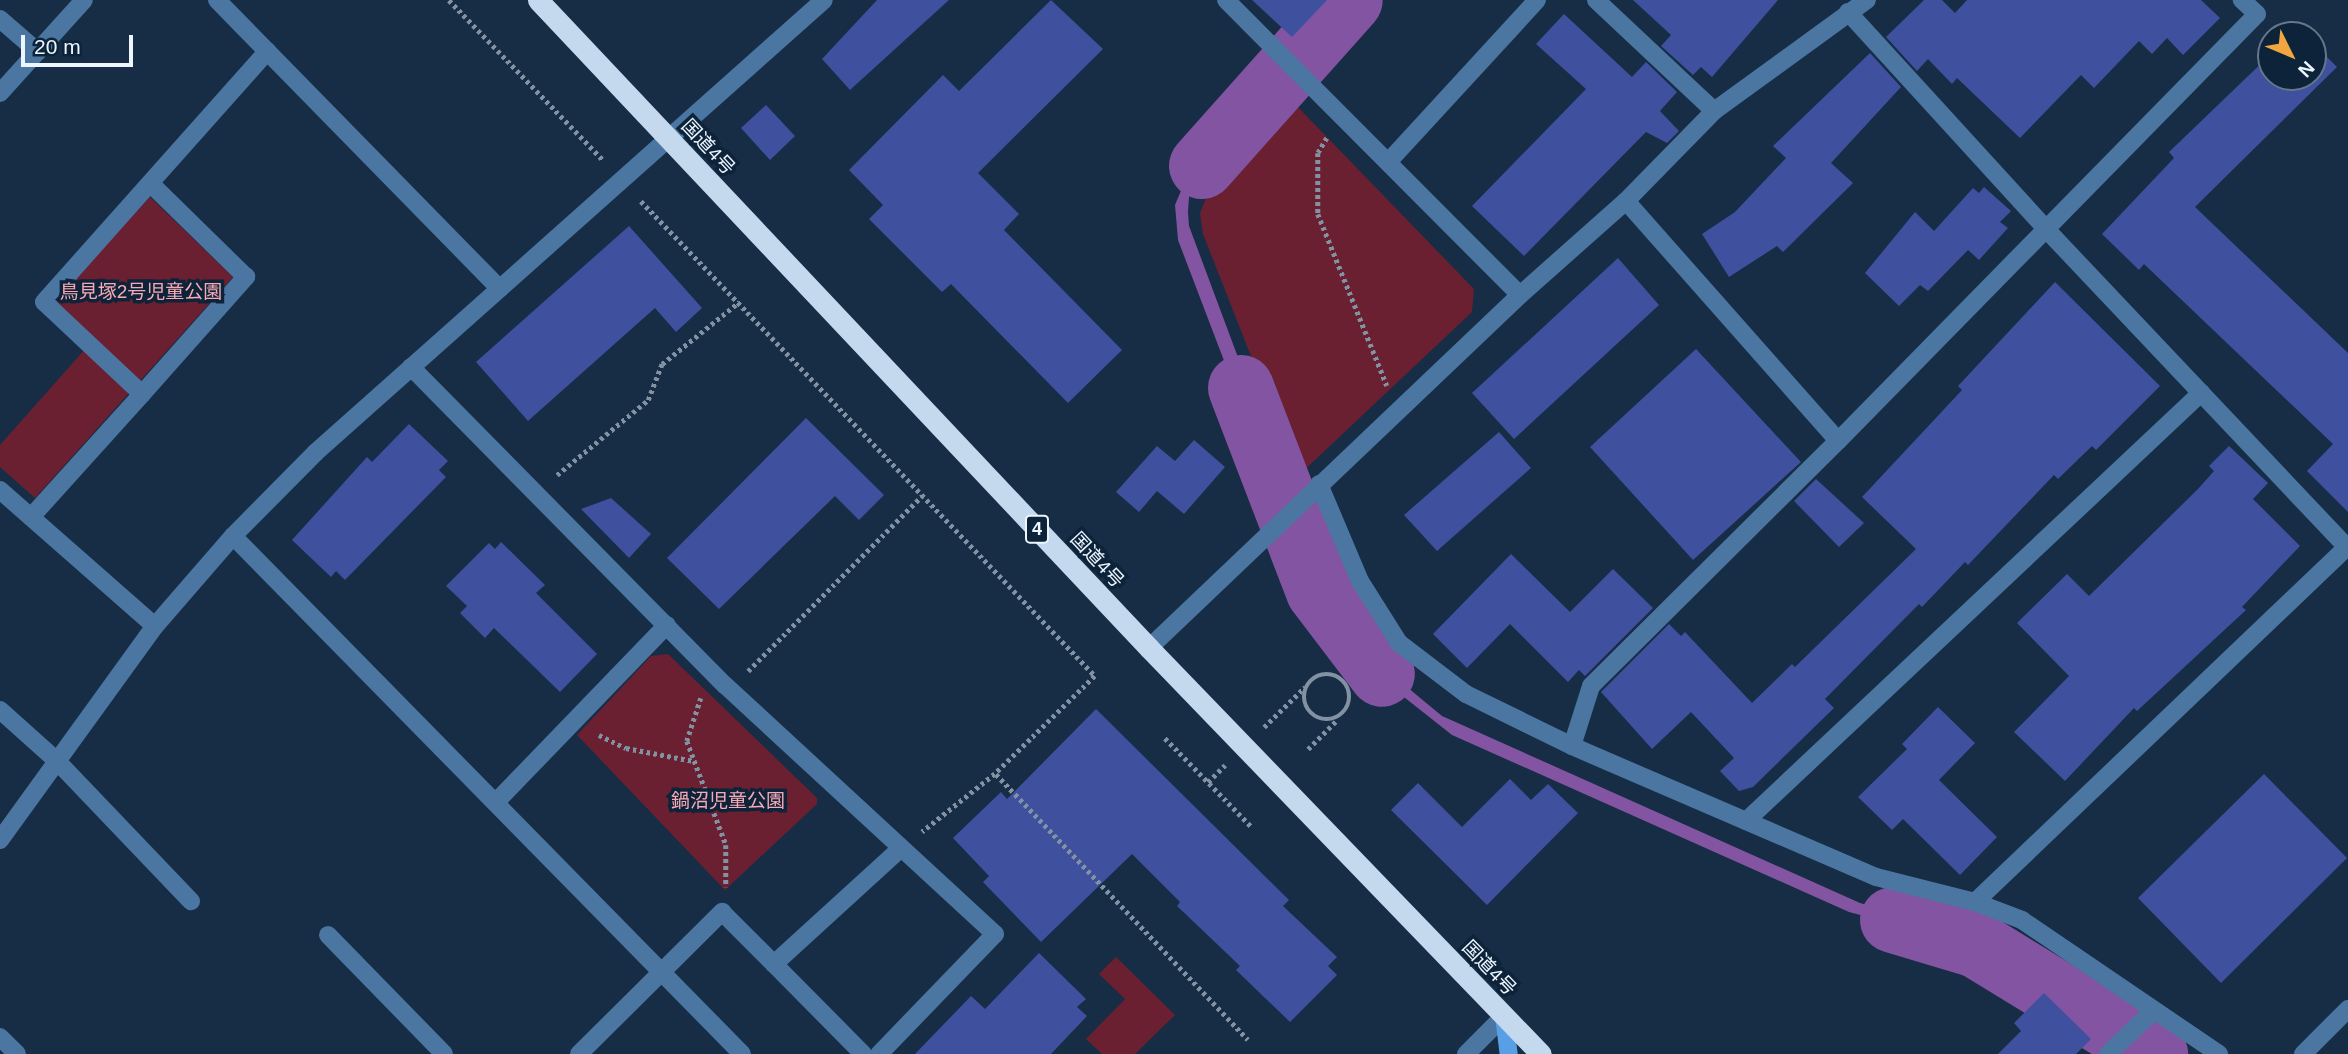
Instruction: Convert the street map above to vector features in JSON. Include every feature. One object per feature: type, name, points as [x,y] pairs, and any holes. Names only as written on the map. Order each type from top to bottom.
[{"type":"highway","name":"国道4号","points":[[538,0],[1149,648],[1541,1054]]},
{"type":"street","points":[[0,93],[84,0]]},
{"type":"street","points":[[217,0],[500,289]]},
{"type":"street","points":[[0,840],[155,626],[233,536],[411,367],[670,140],[824,0]]},
{"type":"street","points":[[1226,0],[1390,160],[1520,295]]},
{"type":"street","points":[[1390,160],[1537,0]]},
{"type":"street","points":[[1596,0],[1714,111]]},
{"type":"street","points":[[1149,648],[1520,295],[1626,201],[1714,111],[1867,0]]},
{"type":"street","points":[[1572,746],[1591,685],[1838,441],[2257,14],[2242,0]]},
{"type":"street","points":[[1849,12],[2045,228],[2348,547],[1975,902]]},
{"type":"street","points":[[0,19],[37,52]]},
{"type":"street","points":[[142,394],[44,302],[268,51]]},
{"type":"street","points":[[31,517],[246,277],[150,183]]},
{"type":"street","points":[[1626,201],[1838,441]]},
{"type":"street","points":[[411,367],[722,681],[899,850],[995,934],[879,1054]]},
{"type":"street","points":[[1745,821],[2201,393]]},
{"type":"street","points":[[1320,484],[1360,581],[1399,643],[1466,694],[1572,746],[1876,877],[1975,902],[2022,920],[2219,1054]]},
{"type":"street","points":[[0,490],[155,626]]},
{"type":"street","points":[[233,536],[663,970],[742,1054]]},
{"type":"street","points":[[496,802],[667,625]]},
{"type":"street","points":[[0,710],[57,761],[191,901]]},
{"type":"street","points":[[774,964],[899,850]]},
{"type":"street","points":[[580,1054],[722,912],[863,1054]]},
{"type":"street","points":[[328,935],[444,1054]]},
{"type":"street","points":[[2303,1054],[2348,1009]]},
{"type":"street","points":[[2108,1054],[2153,1011]]},
{"type":"street","points":[[1466,1054],[1504,1016]]},
{"type":"street","points":[[1504,1016],[1509,1054]]},
{"type":"street","points":[[0,1037],[17,1054]]},
{"type":"path","points":[[449,0],[1095,677],[995,774],[899,850]]},
{"type":"path","points":[[1346,117],[1318,153],[1318,214],[1377,368],[1387,387],[1405,403]]},
{"type":"path","points":[[537,493],[648,400],[663,364],[739,302]]},
{"type":"path","points":[[722,912],[726,845],[687,741],[703,690],[722,681],[741,678],[922,496]]},
{"type":"path","points":[[1286,705],[1325,673],[1341,678],[1350,691],[1343,714],[1308,749]]},
{"type":"path","points":[[1306,686],[1304,701],[1310,714],[1331,720],[1343,714]]},
{"type":"path","points":[[570,726],[626,748],[695,761]]},
{"type":"path","points":[[1165,738],[1251,826]]},
{"type":"path","points":[[995,774],[1248,1040]]},
{"type":"green space","points":[[1292,101],[1474,289],[1472,312],[1298,476],[1203,234],[1200,213],[1213,181]]},
{"type":"green space","name":"鳥見塚2号児童公園","points":[[150,197],[233,277],[35,498],[0,467],[0,445],[94,339],[53,302]]},
{"type":"green space","name":"鍋沼児童公園","points":[[668,654],[817,798],[817,804],[725,890],[577,735],[651,656]]},
{"type":"green space","points":[[1116,957],[1175,1015],[1135,1054],[1102,1054],[1086,1039],[1125,999],[1099,974]]},
{"type":"shaded area","points":[[1343,0],[1359,0],[1315,47],[1307,38]]},
{"type":"shaded area","points":[[1257,93],[1265,101],[1200,178],[1189,197],[1188,212],[1189,226],[1280,470],[1268,476],[1178,240],[1175,205],[1191,167]]},
{"type":"shaded area","points":[[1318,559],[1344,614],[1366,644],[1390,673],[1442,716],[1860,903],[1990,939],[2098,1012],[2092,1019],[1985,948],[1849,912],[1452,735],[1390,686],[1359,652],[1335,619],[1308,562]]},
{"type":"building","points":[[877,0],[949,0],[850,90],[822,59]]},
{"type":"building","points":[[1051,0],[1103,49],[978,173],[1019,214],[1004,230],[1122,350],[1068,403],[951,284],[942,292],[869,219],[883,205],[849,170],[943,75],[959,91]]},
{"type":"building","points":[[1252,0],[1327,0],[1292,37]]},
{"type":"building","points":[[1633,0],[1778,0],[1712,77],[1701,67],[1693,75],[1661,46],[1671,35]]},
{"type":"building","points":[[1924,0],[1942,0],[1955,13],[1967,0],[2201,0],[2220,18],[2183,55],[2167,38],[2152,54],[2139,41],[2094,88],[2081,75],[2020,138],[1957,78],[1952,84],[1928,59],[1917,71],[1886,37]]},
{"type":"building","points":[[1564,14],[1632,77],[1646,62],[1677,92],[1660,111],[1679,131],[1667,143],[1646,132],[1524,256],[1472,206],[1586,89],[1536,44]]},
{"type":"building","points":[[1870,53],[1901,87],[1831,163],[1853,183],[1783,252],[1777,246],[1729,277],[1702,234],[1735,212],[1786,158],[1773,146]]},
{"type":"building","points":[[2327,57],[2337,67],[2327,77]]},
{"type":"building","points":[[2257,67],[2257,91],[2313,91],[2195,207],[2348,353],[2348,512],[2307,471],[2333,444],[2144,264],[2139,270],[2102,234],[2174,158],[2169,152]]},
{"type":"building","points":[[766,105],[795,136],[770,160],[741,128]]},
{"type":"building","points":[[1984,187],[2011,211],[2000,222],[2008,228],[1979,260],[1968,250],[1928,291],[1920,285],[1899,306],[1865,273],[1915,212],[1934,231],[1973,188],[1979,193]]},
{"type":"building","points":[[629,226],[702,308],[676,332],[655,308],[528,421],[476,362]]},
{"type":"building","points":[[1618,258],[1659,305],[1514,439],[1472,393]]},
{"type":"building","points":[[2055,282],[2160,386],[2096,450],[2092,446],[2058,479],[2054,475],[1968,565],[1965,562],[1922,607],[1919,604],[1825,699],[1834,708],[1753,787],[1739,791],[1720,771],[1734,758],[1691,712],[1652,749],[1601,692],[1669,624],[1681,636],[1685,632],[1752,703],[1792,664],[1795,667],[1916,549],[1862,497],[1962,390],[1958,386]]},
{"type":"building","points":[[1696,349],[1801,462],[1693,560],[1590,447]]},
{"type":"building","points":[[806,418],[884,495],[859,520],[835,496],[719,609],[667,558]]},
{"type":"building","points":[[409,424],[448,461],[439,470],[446,477],[345,580],[336,571],[331,577],[292,540],[367,457],[372,462]]},
{"type":"building","points":[[1499,432],[1531,468],[1437,551],[1404,515]]},
{"type":"building","points":[[1194,440],[1225,467],[1184,514],[1157,491],[1139,512],[1116,492],[1157,446],[1175,461]]},
{"type":"building","points":[[2229,446],[2268,483],[2253,499],[2300,546],[2242,607],[2246,610],[2137,711],[2134,708],[2065,781],[2014,732],[2069,676],[2017,623],[2067,574],[2089,596],[2198,489],[2214,471],[2209,466]]},
{"type":"building","points":[[1816,479],[1864,523],[1839,547],[1794,501]]},
{"type":"building","points":[[611,498],[651,534],[629,558],[581,509]]},
{"type":"building","points":[[501,542],[545,585],[536,593],[597,654],[560,692],[494,628],[485,638],[460,613],[467,606],[446,586],[489,543],[495,549]]},
{"type":"building","points":[[1511,554],[1570,612],[1613,569],[1653,608],[1585,676],[1579,670],[1568,682],[1510,624],[1467,668],[1433,634]]},
{"type":"building","points":[[1938,707],[1975,743],[1939,780],[1997,837],[1960,875],[1903,819],[1892,830],[1858,797],[1907,749],[1902,744]]},
{"type":"building","points":[[1096,709],[1289,900],[1283,906],[1337,957],[1328,966],[1337,975],[1290,1022],[1236,970],[1240,966],[1177,906],[1180,902],[1132,854],[1041,942],[983,882],[989,876],[953,838],[1001,792],[1007,799]]},
{"type":"building","points":[[2264,774],[2347,858],[2221,983],[2138,898]]},
{"type":"building","points":[[1510,779],[1531,800],[1548,784],[1578,813],[1487,905],[1391,810],[1418,783],[1462,827]]},
{"type":"building","points":[[1039,953],[1086,999],[1077,1007],[1087,1016],[1051,1054],[915,1054],[971,996],[985,1009]]},
{"type":"building","points":[[2044,993],[2091,1039],[2076,1054],[1998,1054],[2021,1031],[2014,1023]]},
{"type":"waterway","points":[[1202,166],[1350,0]]},
{"type":"waterway","points":[[1241,388],[1319,591],[1382,674]]},
{"type":"waterway","points":[[1893,920],[1977,945],[2155,1054]]}]
